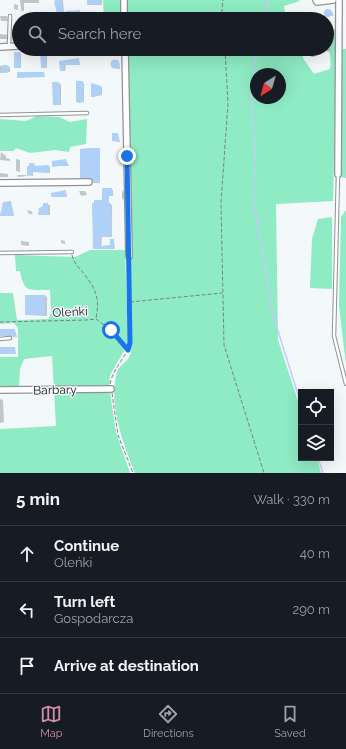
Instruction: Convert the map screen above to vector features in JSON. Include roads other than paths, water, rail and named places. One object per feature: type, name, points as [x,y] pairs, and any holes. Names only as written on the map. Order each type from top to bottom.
[{"type":"street","points":[[124,0],[124,12]]},
{"type":"street","points":[[316,0],[317,2],[333,0]]},
{"type":"street","points":[[338,174],[339,0]]},
{"type":"street","points":[[0,46],[9,46]]},
{"type":"street","points":[[125,56],[129,256]]},
{"type":"street","points":[[0,183],[88,182]]},
{"type":"street","name":"Barbary","points":[[0,390],[111,389]]},
{"type":"lane","points":[[9,46],[10,16]]},
{"type":"lane","points":[[0,115],[87,113]]},
{"type":"lane","points":[[338,174],[334,336],[346,384]]},
{"type":"lane","points":[[0,253],[72,252]]},
{"type":"lane","points":[[0,339],[10,338]]},
{"type":"waterway","points":[[265,12],[268,0]]},
{"type":"waterway","points":[[256,56],[251,94],[255,152],[253,196],[273,315],[298,394]]},
{"type":"waterway","points":[[319,461],[323,473]]}]
